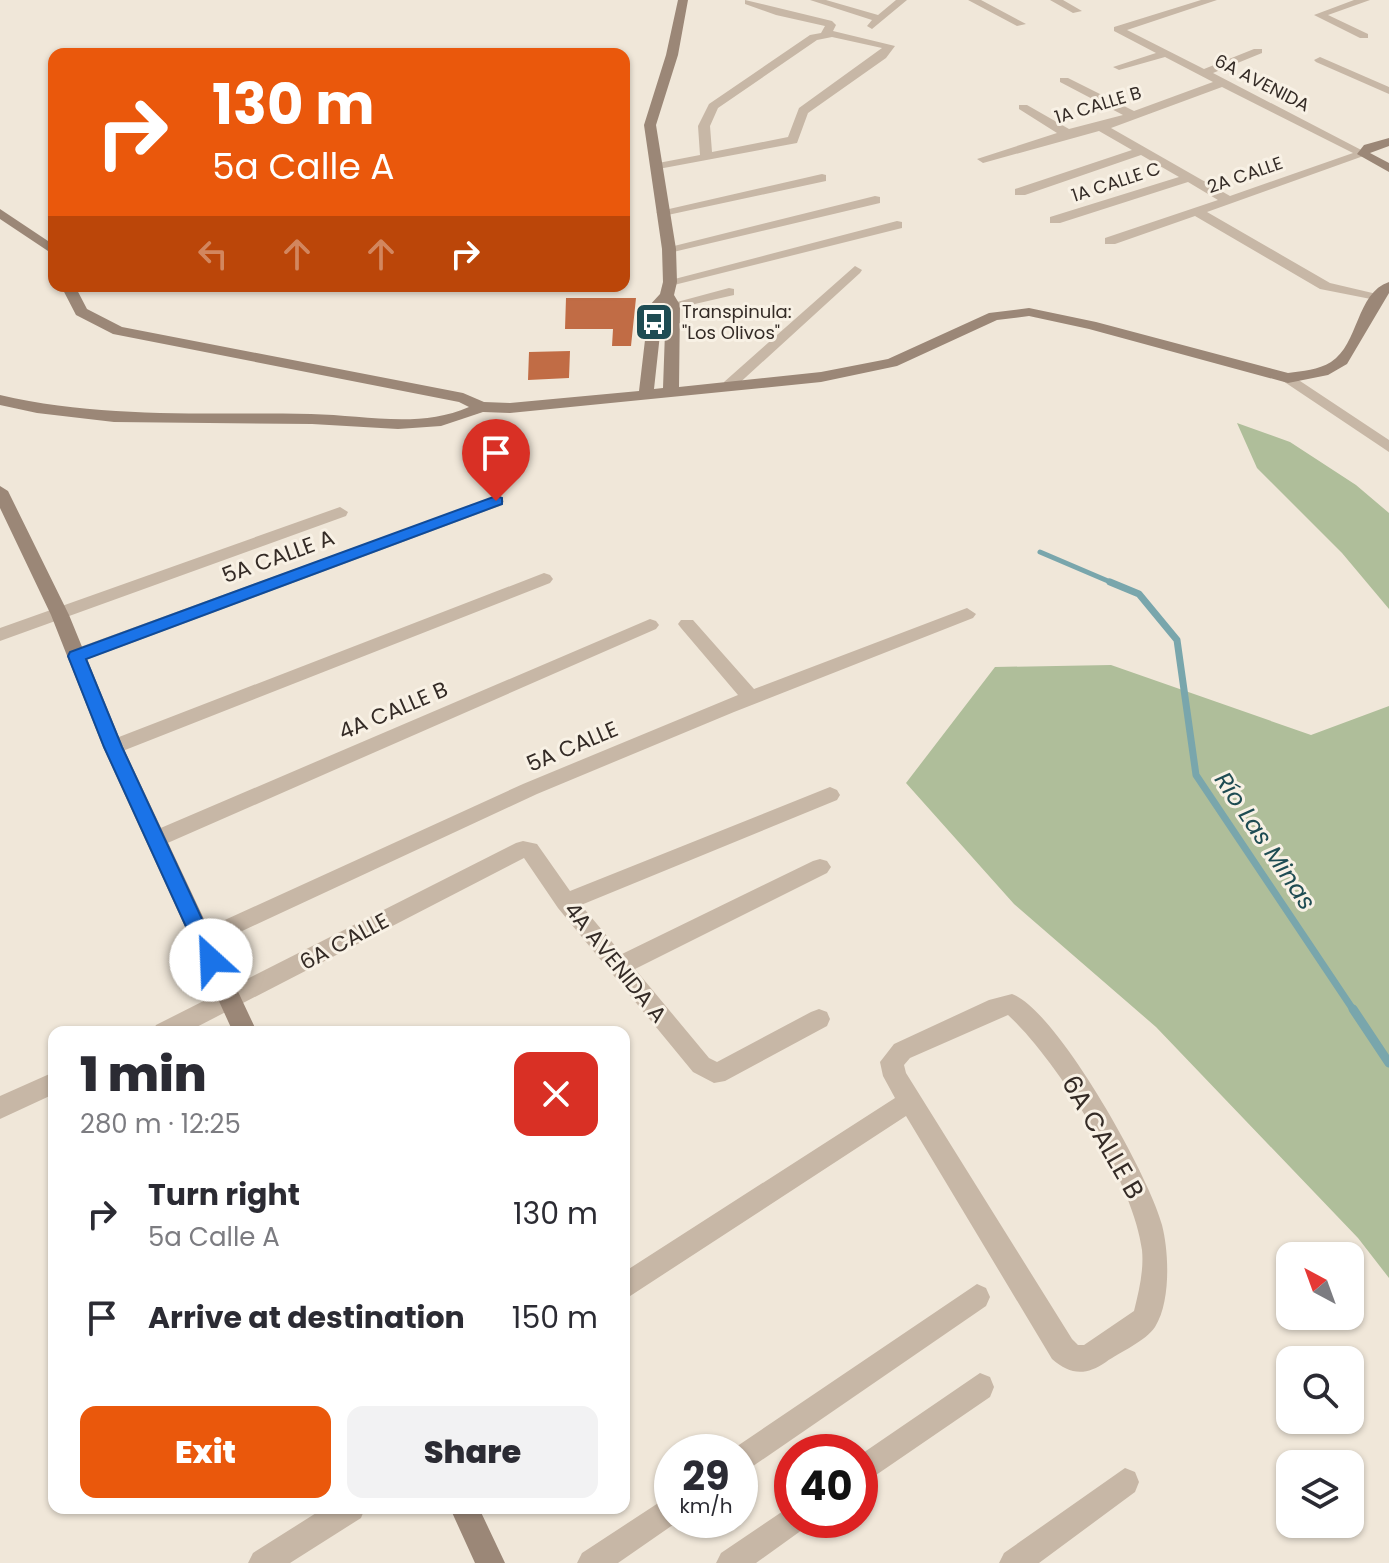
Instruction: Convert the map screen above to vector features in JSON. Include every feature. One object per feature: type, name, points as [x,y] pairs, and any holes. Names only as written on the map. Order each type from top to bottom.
[{"type":"street","points":[[671,390],[669,249],[651,115],[672,55],[683,0]]},
{"type":"street","points":[[815,0],[879,19]]},
{"type":"street","points":[[867,41],[872,26],[902,0]]},
{"type":"street","points":[[978,2],[1000,0]]},
{"type":"street","points":[[1055,0],[1077,11]]},
{"type":"street","name":"6A AVENIDA","points":[[1212,0],[1118,29],[1389,168]]},
{"type":"street","points":[[1326,0],[1340,7]]},
{"type":"street","points":[[1364,36],[1319,15],[1365,0]]},
{"type":"street","points":[[749,2],[780,13],[828,23],[831,25],[826,33]]},
{"type":"street","points":[[978,2],[1021,24]]},
{"type":"street","points":[[657,167],[706,158],[793,140],[803,111],[889,49],[884,44],[826,33],[814,37],[713,106],[704,126],[706,158]]},
{"type":"street","points":[[1203,73],[1258,51]]},
{"type":"street","points":[[1119,67],[1165,54]]},
{"type":"street","points":[[1320,60],[1389,91]]},
{"type":"street","points":[[1064,80],[1132,115]]},
{"type":"street","name":"1A CALLE B","points":[[983,159],[1066,133],[1101,127],[1222,83]]},
{"type":"street","points":[[1023,107],[1066,133]]},
{"type":"street","points":[[1101,127],[1228,200]]},
{"type":"street","name":"2A CALLE","points":[[1110,241],[1363,154],[1368,148],[1389,142]]},
{"type":"street","points":[[1020,192],[1140,151]]},
{"type":"street","points":[[663,212],[822,178]]},
{"type":"street","name":"1A CALLE C","points":[[1055,220],[1188,178]]},
{"type":"street","points":[[669,249],[875,200]]},
{"type":"street","points":[[1196,211],[1325,286],[1376,298]]},
{"type":"street","points":[[0,213],[48,247]]},
{"type":"street","points":[[646,393],[656,306],[670,294],[897,225]]},
{"type":"street","points":[[729,385],[855,270]]},
{"type":"street","points":[[1288,378],[1321,374],[1347,358],[1376,298],[1389,286]]},
{"type":"street","points":[[71,292],[81,312],[118,331],[463,398],[481,407]]},
{"type":"street","points":[[670,294],[729,292]]},
{"type":"street","points":[[0,400],[37,409],[105,415],[409,424],[452,418],[481,407],[536,407],[671,390],[821,377],[892,363],[994,316],[1029,312],[1091,325],[1288,378],[1389,447]]},
{"type":"street","points":[[671,369],[678,376],[705,387]]},
{"type":"street","points":[[0,491],[60,615],[113,747],[242,1026]]},
{"type":"street","name":"5A CALLE A","points":[[76,656],[496,501]]},
{"type":"street","points":[[0,635],[340,512]]},
{"type":"street","points":[[113,747],[544,579]]},
{"type":"street","name":"5A CALLE","points":[[202,940],[530,789],[967,614]]},
{"type":"street","points":[[687,624],[751,698]]},
{"type":"street","name":"4A CALLE B","points":[[156,839],[650,625]]},
{"type":"street","points":[[566,902],[830,795]]},
{"type":"street","name":"4A AVENIDA A","points":[[523,849],[530,850],[566,902],[701,1065],[714,1073],[725,1071],[819,1019]]},
{"type":"street","name":"6A CALLE","points":[[177,1026],[523,849]]},
{"type":"street","points":[[619,966],[820,867]]},
{"type":"street","name":"6A CALLE B","points":[[1012,1004],[1027,1014],[1123,1161],[1144,1206],[1156,1263],[1145,1319],[1088,1358],[1073,1359],[1062,1349],[911,1103],[895,1076],[892,1062],[902,1051],[997,1007],[1012,1004]]},
{"type":"street","points":[[0,1108],[48,1086]]},
{"type":"street","points":[[630,1283],[900,1107],[911,1103]]},
{"type":"street","points":[[758,1449],[977,1297]]},
{"type":"street","points":[[878,1459],[980,1387]]},
{"type":"street","points":[[1014,1563],[1125,1482]]},
{"type":"street","points":[[263,1563],[341,1514]]},
{"type":"street","points":[[467,1514],[490,1563]]},
{"type":"street","points":[[592,1563],[654,1520]]},
{"type":"street","points":[[731,1563],[774,1533]]},
{"type":"green space","points":[[1237,423],[1290,442],[1356,485],[1389,513],[1389,609],[1342,553],[1257,468]]},
{"type":"green space","points":[[1111,665],[1311,735],[1389,706],[1389,1278],[1364,1242],[1156,1027],[1014,904],[906,783],[995,667]]},
{"type":"building","points":[[566,298],[636,298],[631,346],[612,346],[613,329],[565,329]]},
{"type":"building","points":[[570,351],[569,378],[528,380],[529,352]]},
{"type":"waterway","name":"Río Las Minas","points":[[1040,552],[1115,584]]},
{"type":"waterway","name":"Río Las Minas","points":[[1110,582],[1139,594],[1177,640],[1196,775],[1354,1011]]},
{"type":"waterway","name":"Río Las Minas","points":[[1353,1009],[1389,1063]]},
{"type":"place","name":"Transpinula: \"Los Olivos\"","points":[[654,322]]},
{"type":"route","points":[[211,960],[113,747],[76,656],[496,501]]}]
